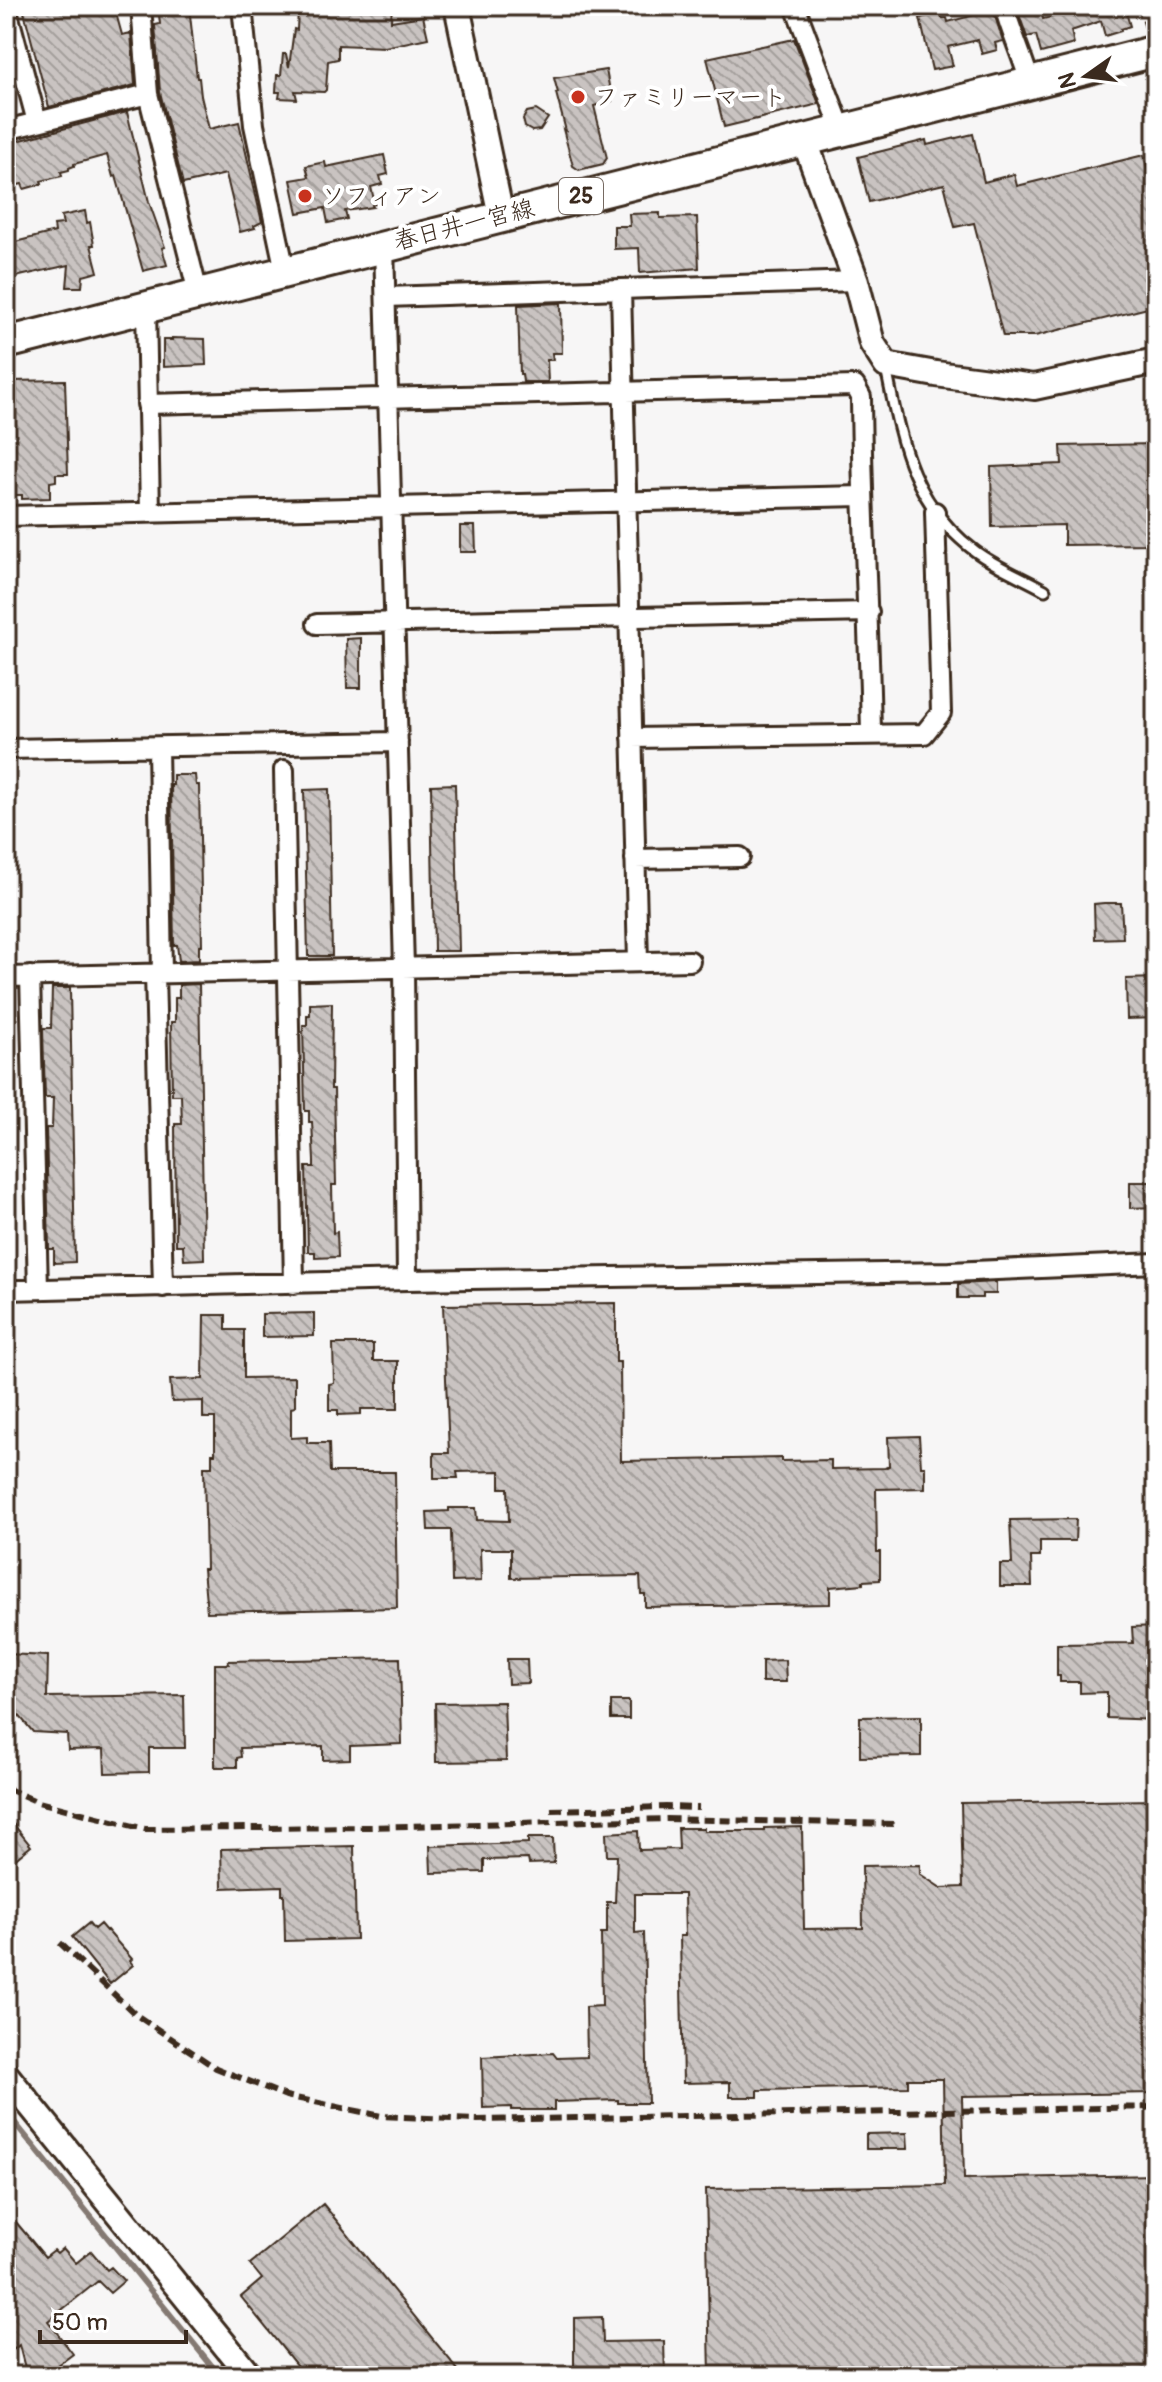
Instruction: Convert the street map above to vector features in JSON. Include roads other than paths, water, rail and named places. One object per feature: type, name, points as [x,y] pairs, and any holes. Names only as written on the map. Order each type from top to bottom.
[{"type":"main road","name":"春日井一宮線","points":[[6,343],[1030,83],[1152,41]]},
{"type":"street","points":[[6,6],[37,122]]},
{"type":"street","points":[[141,6],[148,94],[198,293]]},
{"type":"street","points":[[242,6],[254,125],[285,271]]},
{"type":"street","points":[[457,6],[501,216]]},
{"type":"street","points":[[795,6],[842,131]]},
{"type":"street","points":[[1004,6],[1030,83]]},
{"type":"street","points":[[6,130],[148,94]]},
{"type":"street","points":[[804,139],[856,281],[872,343],[886,365],[1034,387],[1156,361]]},
{"type":"street","points":[[384,246],[404,967],[407,1280]]},
{"type":"street","points":[[386,297],[856,281]]},
{"type":"street","points":[[621,289],[638,962]]},
{"type":"street","points":[[146,307],[150,512]]},
{"type":"street","points":[[147,404],[855,386],[861,397],[871,734]]},
{"type":"street","points":[[6,516],[862,496]]},
{"type":"street","points":[[632,738],[924,734],[941,713],[935,512]]},
{"type":"street","points":[[317,624],[869,612]]},
{"type":"street","points":[[6,749],[398,742]]},
{"type":"street","points":[[158,747],[163,1287]]},
{"type":"street","points":[[284,770],[294,1284]]},
{"type":"street","points":[[635,859],[740,857]]},
{"type":"street","points":[[6,977],[690,961]]},
{"type":"street","points":[[30,976],[38,1289]]},
{"type":"street","points":[[6,1290],[950,1272],[1156,1263]]},
{"type":"street","points":[[6,2075],[250,2376]]},
{"type":"lane","points":[[886,365],[899,431],[911,471],[935,512],[975,551],[1045,590]]},
{"type":"waterway","points":[[6,2112],[220,2376]]},
{"type":"railway","points":[[6,1788],[38,1802],[145,1829],[666,1819],[895,1824]]},
{"type":"railway","points":[[551,1810],[699,1808]]},
{"type":"railway","points":[[60,1943],[136,2015],[216,2068],[286,2096],[381,2116],[478,2120],[1156,2107]]},
{"type":"place","name":"ファミリーマート","points":[[578,97]]},
{"type":"place","name":"ソフィアン","points":[[305,196]]}]
